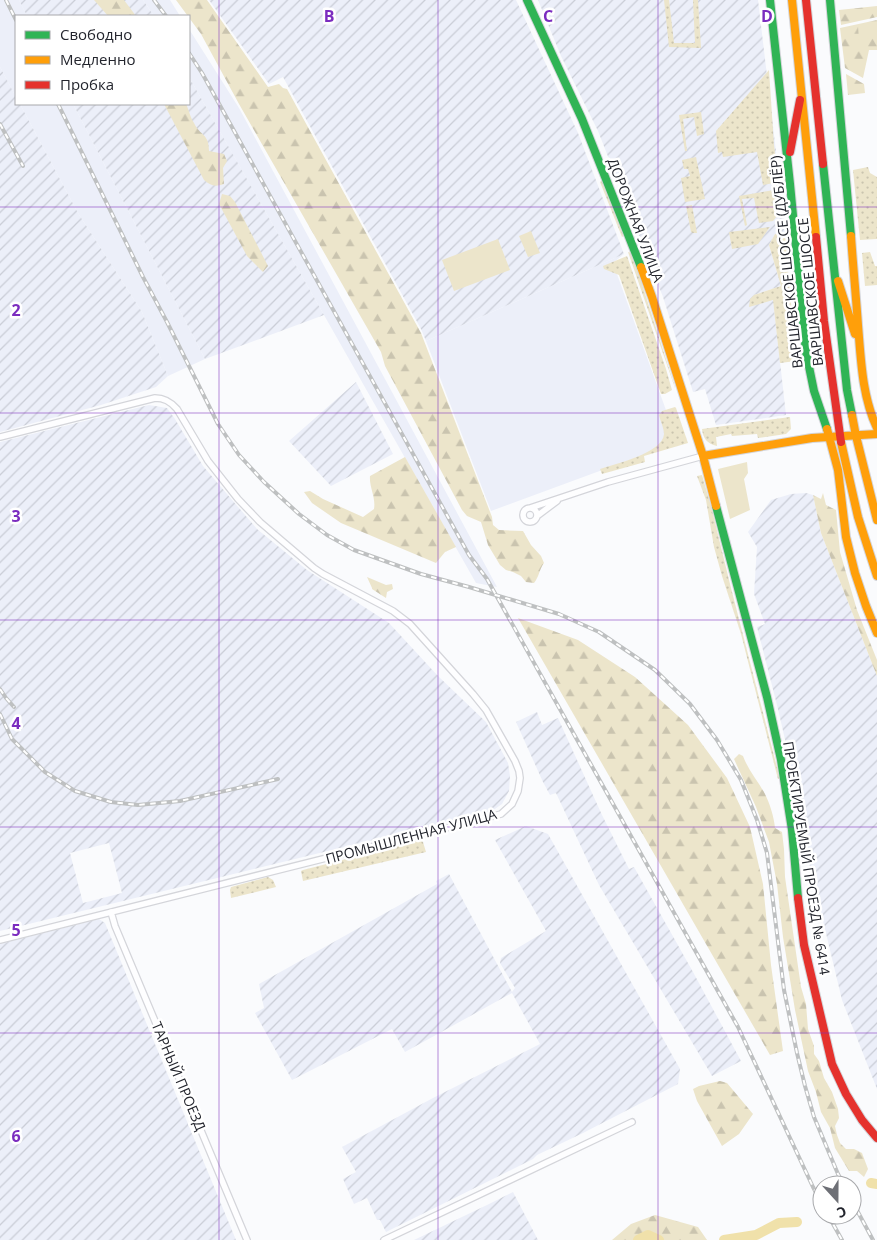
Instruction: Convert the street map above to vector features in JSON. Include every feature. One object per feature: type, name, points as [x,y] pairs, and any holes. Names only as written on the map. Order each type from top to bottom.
[{"type":"main road","name":"ДОРОЖНАЯ УЛИЦА","points":[[527,0],[582,118],[632,242],[655,304],[703,456]]},
{"type":"main road","name":"ВАРШАВСКОЕ ШОССЕ (ДУБЛЁР)","points":[[770,0],[806,352],[814,391],[838,470],[846,537],[855,574],[877,632]]},
{"type":"main road","name":"ВАРШАВСКОЕ ШОССЕ","points":[[792,0],[824,322],[840,437],[858,517],[877,576]]},
{"type":"main road","name":"ВАРШАВСКОЕ ШОССЕ","points":[[806,0],[847,390],[856,436],[877,520]]},
{"type":"main road","points":[[830,0],[860,353],[864,388],[877,428]]},
{"type":"main road","points":[[790,184],[791,144],[801,95]]},
{"type":"main road","points":[[834,268],[860,353]]},
{"type":"main road","points":[[703,456],[812,438],[877,434]]},
{"type":"main road","name":"ПРОЕКТИРУЕМЫЙ ПРОЕЗД № 6414","points":[[703,456],[762,679],[781,760],[788,795],[804,945],[824,1033],[832,1064],[846,1094],[862,1120],[877,1138]]},
{"type":"street","name":"ПРОМЫШЛЕННАЯ УЛИЦА","points":[[0,437],[155,398],[167,400],[177,409],[208,461],[238,500],[260,522],[314,568],[393,611],[410,624],[486,710],[519,771],[519,785],[512,804],[501,814],[490,818],[0,940]]},
{"type":"street","points":[[563,496],[537,516],[533,522],[524,520],[523,511],[563,496],[703,456]]},
{"type":"street","points":[[530,508],[534,509],[537,516]]},
{"type":"street","name":"ТАРНЫЙ ПРОЕЗД","points":[[111,912],[115,926],[247,1240]]},
{"type":"street","points":[[384,1240],[632,1122]]},
{"type":"shaded area","points":[[0,0],[19,0],[26,15],[15,15],[15,95],[0,67]]},
{"type":"shaded area","points":[[19,0],[143,0],[153,15],[26,15]]},
{"type":"shaded area","points":[[143,0],[170,0],[179,15],[153,15]]},
{"type":"shaded area","points":[[209,0],[516,0],[578,133],[624,254],[426,341],[283,77],[269,84]]},
{"type":"shaded area","points":[[538,0],[758,0],[785,233],[775,234],[769,245],[781,286],[754,295],[750,306],[773,299],[786,415],[716,425],[705,389],[693,392],[663,297],[598,131],[561,56]]},
{"type":"shaded area","points":[[190,31],[239,108],[497,587],[476,583],[190,79]]},
{"type":"shaded area","points":[[0,67],[15,95],[15,105],[21,105],[78,213],[142,312],[168,376],[156,387],[101,405],[0,432]]},
{"type":"shaded area","points":[[190,79],[324,315],[205,359],[74,105],[190,105]]},
{"type":"shaded area","points":[[21,105],[74,105],[205,359],[168,376],[142,312],[78,213]]},
{"type":"shaded area","points":[[624,254],[613,263],[671,424],[662,448],[491,511],[426,341]]},
{"type":"shaded area","points":[[356,382],[393,454],[331,486],[289,441]]},
{"type":"shaded area","points":[[149,405],[167,408],[203,466],[257,529],[307,570],[389,623],[438,676],[486,722],[508,763],[510,776],[509,791],[502,804],[492,811],[0,931],[0,442]],"holes":[[[109,843],[122,893],[83,903],[70,853]]]},
{"type":"shaded area","points":[[806,493],[813,495],[821,533],[877,676],[877,1089],[842,1000],[800,825],[797,792],[757,627],[765,624],[754,594],[757,547],[748,532],[771,500],[791,494]]},
{"type":"shaded area","points":[[537,712],[542,725],[558,718],[629,869],[634,867],[741,1061],[712,1076],[599,885],[556,793],[550,795],[516,722]]},
{"type":"shaded area","points":[[526,826],[548,834],[680,1069],[678,1084],[386,1232],[380,1220],[377,1220],[367,1198],[354,1204],[343,1179],[356,1172],[342,1147],[540,1044],[512,993],[405,1052],[392,1029],[292,1080],[255,1013],[264,1008],[259,984],[437,884],[436,881],[449,874],[512,992],[515,988],[500,963],[501,958],[546,931],[495,840]]},
{"type":"shaded area","points":[[99,919],[105,923],[236,1240],[0,1240],[0,944]]},
{"type":"shaded area","points":[[513,1192],[538,1240],[414,1240],[487,1205]]},
{"type":"green space","points":[[94,0],[124,0],[135,15],[107,15]]},
{"type":"green space","points":[[176,0],[207,0],[268,87],[279,84],[287,89],[421,333],[492,517],[493,525],[499,530],[523,531],[531,545],[541,556],[544,563],[534,583],[526,582],[521,576],[506,570],[500,565],[488,545],[481,522],[467,516],[462,510],[385,366],[381,352],[201,34],[190,19],[190,15],[187,15]]},
{"type":"green space","points":[[664,0],[669,0],[674,43],[695,43],[693,0],[698,0],[701,48],[669,47]]},
{"type":"green space","points":[[877,6],[877,17],[841,25],[839,10]]},
{"type":"green space","points":[[877,20],[877,50],[869,50],[863,78],[845,68],[840,28]]},
{"type":"green space","points":[[871,23],[871,38],[859,40],[858,26]]},
{"type":"green space","points":[[769,70],[774,145],[779,182],[763,185],[757,152],[723,157],[722,152],[718,153],[716,131]]},
{"type":"green space","points":[[846,74],[864,84],[865,93],[848,95]]},
{"type":"green space","points":[[165,105],[186,105],[196,127],[208,141],[209,151],[224,154],[227,161],[223,168],[224,184],[213,185],[204,180]]},
{"type":"green space","points":[[701,112],[704,134],[697,136],[694,117],[683,119],[687,151],[685,151],[679,115]]},
{"type":"green space","points":[[696,157],[705,199],[685,202],[681,178],[690,176],[688,169],[684,169],[682,160]]},
{"type":"green space","points":[[868,167],[870,173],[877,177],[877,239],[860,240],[853,170]]},
{"type":"green space","points":[[602,180],[625,235],[622,237],[600,182]]},
{"type":"green space","points":[[780,189],[782,210],[773,221],[759,223],[754,198],[742,199],[747,225],[745,226],[739,196]]},
{"type":"green space","points":[[222,194],[230,196],[235,202],[268,266],[263,272],[247,256],[219,204]]},
{"type":"green space","points":[[692,205],[697,233],[691,232],[686,206]]},
{"type":"green space","points":[[770,227],[758,244],[732,249],[729,232]]},
{"type":"green space","points":[[531,231],[540,253],[528,257],[519,236]]},
{"type":"green space","points":[[785,233],[796,361],[780,363],[773,300],[749,307],[750,299],[754,295],[781,286],[769,245],[775,234]]},
{"type":"green space","points":[[498,239],[510,270],[454,291],[442,260]]},
{"type":"green space","points":[[628,252],[632,253],[675,388]]},
{"type":"green space","points":[[870,252],[875,266],[877,266],[877,285],[865,286],[862,253]]},
{"type":"green space","points":[[627,256],[672,390],[665,394],[661,394],[619,275],[604,269],[603,266]]},
{"type":"green space","points":[[675,407],[688,443],[644,456],[645,462],[602,474],[600,469],[627,461],[656,447],[662,441],[664,434],[659,415],[662,411]]},
{"type":"green space","points":[[790,417],[791,429],[786,434],[758,438],[757,434],[732,436],[731,434],[716,437],[717,446],[711,444],[703,435],[702,429]]},
{"type":"green space","points":[[405,457],[456,547],[445,552],[436,563],[341,523],[312,503],[304,492],[310,491],[363,517],[374,509],[370,476]]},
{"type":"green space","points":[[747,462],[748,473],[744,479],[750,510],[730,519],[718,469]]},
{"type":"green space","points":[[702,475],[780,779],[778,779],[741,634],[714,547],[706,500],[697,476]]},
{"type":"green space","points":[[823,493],[826,505],[836,510],[840,552],[857,610],[877,660],[877,676],[821,533],[813,495],[821,499]]},
{"type":"green space","points":[[367,577],[386,585],[392,584],[393,589],[387,592],[386,598],[372,589]]},
{"type":"green space","points":[[518,618],[578,640],[635,677],[688,725],[727,778],[750,827],[763,884],[771,965],[783,1051],[770,1055]]},
{"type":"green space","points":[[739,754],[743,756],[769,802],[775,828],[782,832],[785,877],[801,987],[806,1004],[808,1029],[814,1046],[814,1054],[819,1061],[824,1078],[832,1092],[838,1109],[839,1118],[835,1126],[840,1143],[846,1149],[854,1149],[862,1153],[868,1169],[864,1177],[857,1171],[849,1171],[835,1148],[830,1128],[821,1112],[808,1071],[795,1010],[769,842],[756,807],[734,759]]},
{"type":"green space","points":[[420,840],[423,842],[426,852],[303,881],[301,871],[303,870]]},
{"type":"green space","points":[[268,877],[273,880],[276,887],[231,898],[231,887]]},
{"type":"green space","points":[[720,1081],[727,1083],[753,1114],[739,1134],[722,1146],[697,1101],[693,1089]]},
{"type":"green space","points":[[655,1215],[698,1227],[707,1240],[612,1240],[631,1224]]},
{"type":"waterway","points":[[871,1183],[877,1184]]},
{"type":"waterway","points":[[724,1240],[756,1235],[779,1223],[797,1222]]},
{"type":"waterway","points":[[638,1240],[648,1235],[659,1240]]},
{"type":"railway","points":[[6,0],[15,18]]},
{"type":"railway","points":[[154,0],[165,15]]},
{"type":"railway","points":[[190,55],[469,555],[487,579],[738,1027],[812,1185]]},
{"type":"railway","points":[[58,105],[218,424],[239,455],[264,482],[299,514],[327,535],[354,550],[421,574],[559,614],[599,632],[655,670],[690,704],[717,740],[741,780],[757,820],[767,853],[784,990],[797,1053],[814,1117],[839,1175]]},
{"type":"railway","points":[[0,124],[23,166]]},
{"type":"railway","points":[[0,689],[14,707]]},
{"type":"railway","points":[[0,714],[12,739],[45,772],[75,791],[111,802],[138,805],[180,801],[278,779]]},
{"type":"railway","points":[[862,1220],[873,1240]]},
{"type":"railway","points":[[834,1225],[842,1240]]},
{"type":"traffic: fast","points":[[527,0],[582,119],[641,267]]},
{"type":"traffic: fast","points":[[770,0],[806,352],[814,391],[827,429]]},
{"type":"traffic: fast","points":[[830,0],[851,236]]},
{"type":"traffic: fast","points":[[823,164],[847,390],[852,415]]},
{"type":"traffic: fast","points":[[716,506],[767,697],[781,760],[792,830],[798,898]]},
{"type":"traffic: slow","points":[[792,0],[816,237]]},
{"type":"traffic: slow","points":[[851,236],[863,378],[868,403],[877,428]]},
{"type":"traffic: slow","points":[[641,267],[703,456],[716,506]]},
{"type":"traffic: slow","points":[[838,281],[855,334]]},
{"type":"traffic: slow","points":[[852,415],[877,520]]},
{"type":"traffic: slow","points":[[827,429],[838,470],[846,537],[855,573],[877,633]]},
{"type":"traffic: slow","points":[[703,456],[812,438],[877,434]]},
{"type":"traffic: slow","points":[[841,442],[858,517],[877,576]]},
{"type":"traffic: jam","points":[[806,0],[823,164]]},
{"type":"traffic: jam","points":[[790,152],[800,100]]},
{"type":"traffic: jam","points":[[816,237],[824,321],[841,442]]},
{"type":"traffic: jam","points":[[798,898],[804,945],[832,1064],[846,1094],[862,1120],[877,1138]]}]
